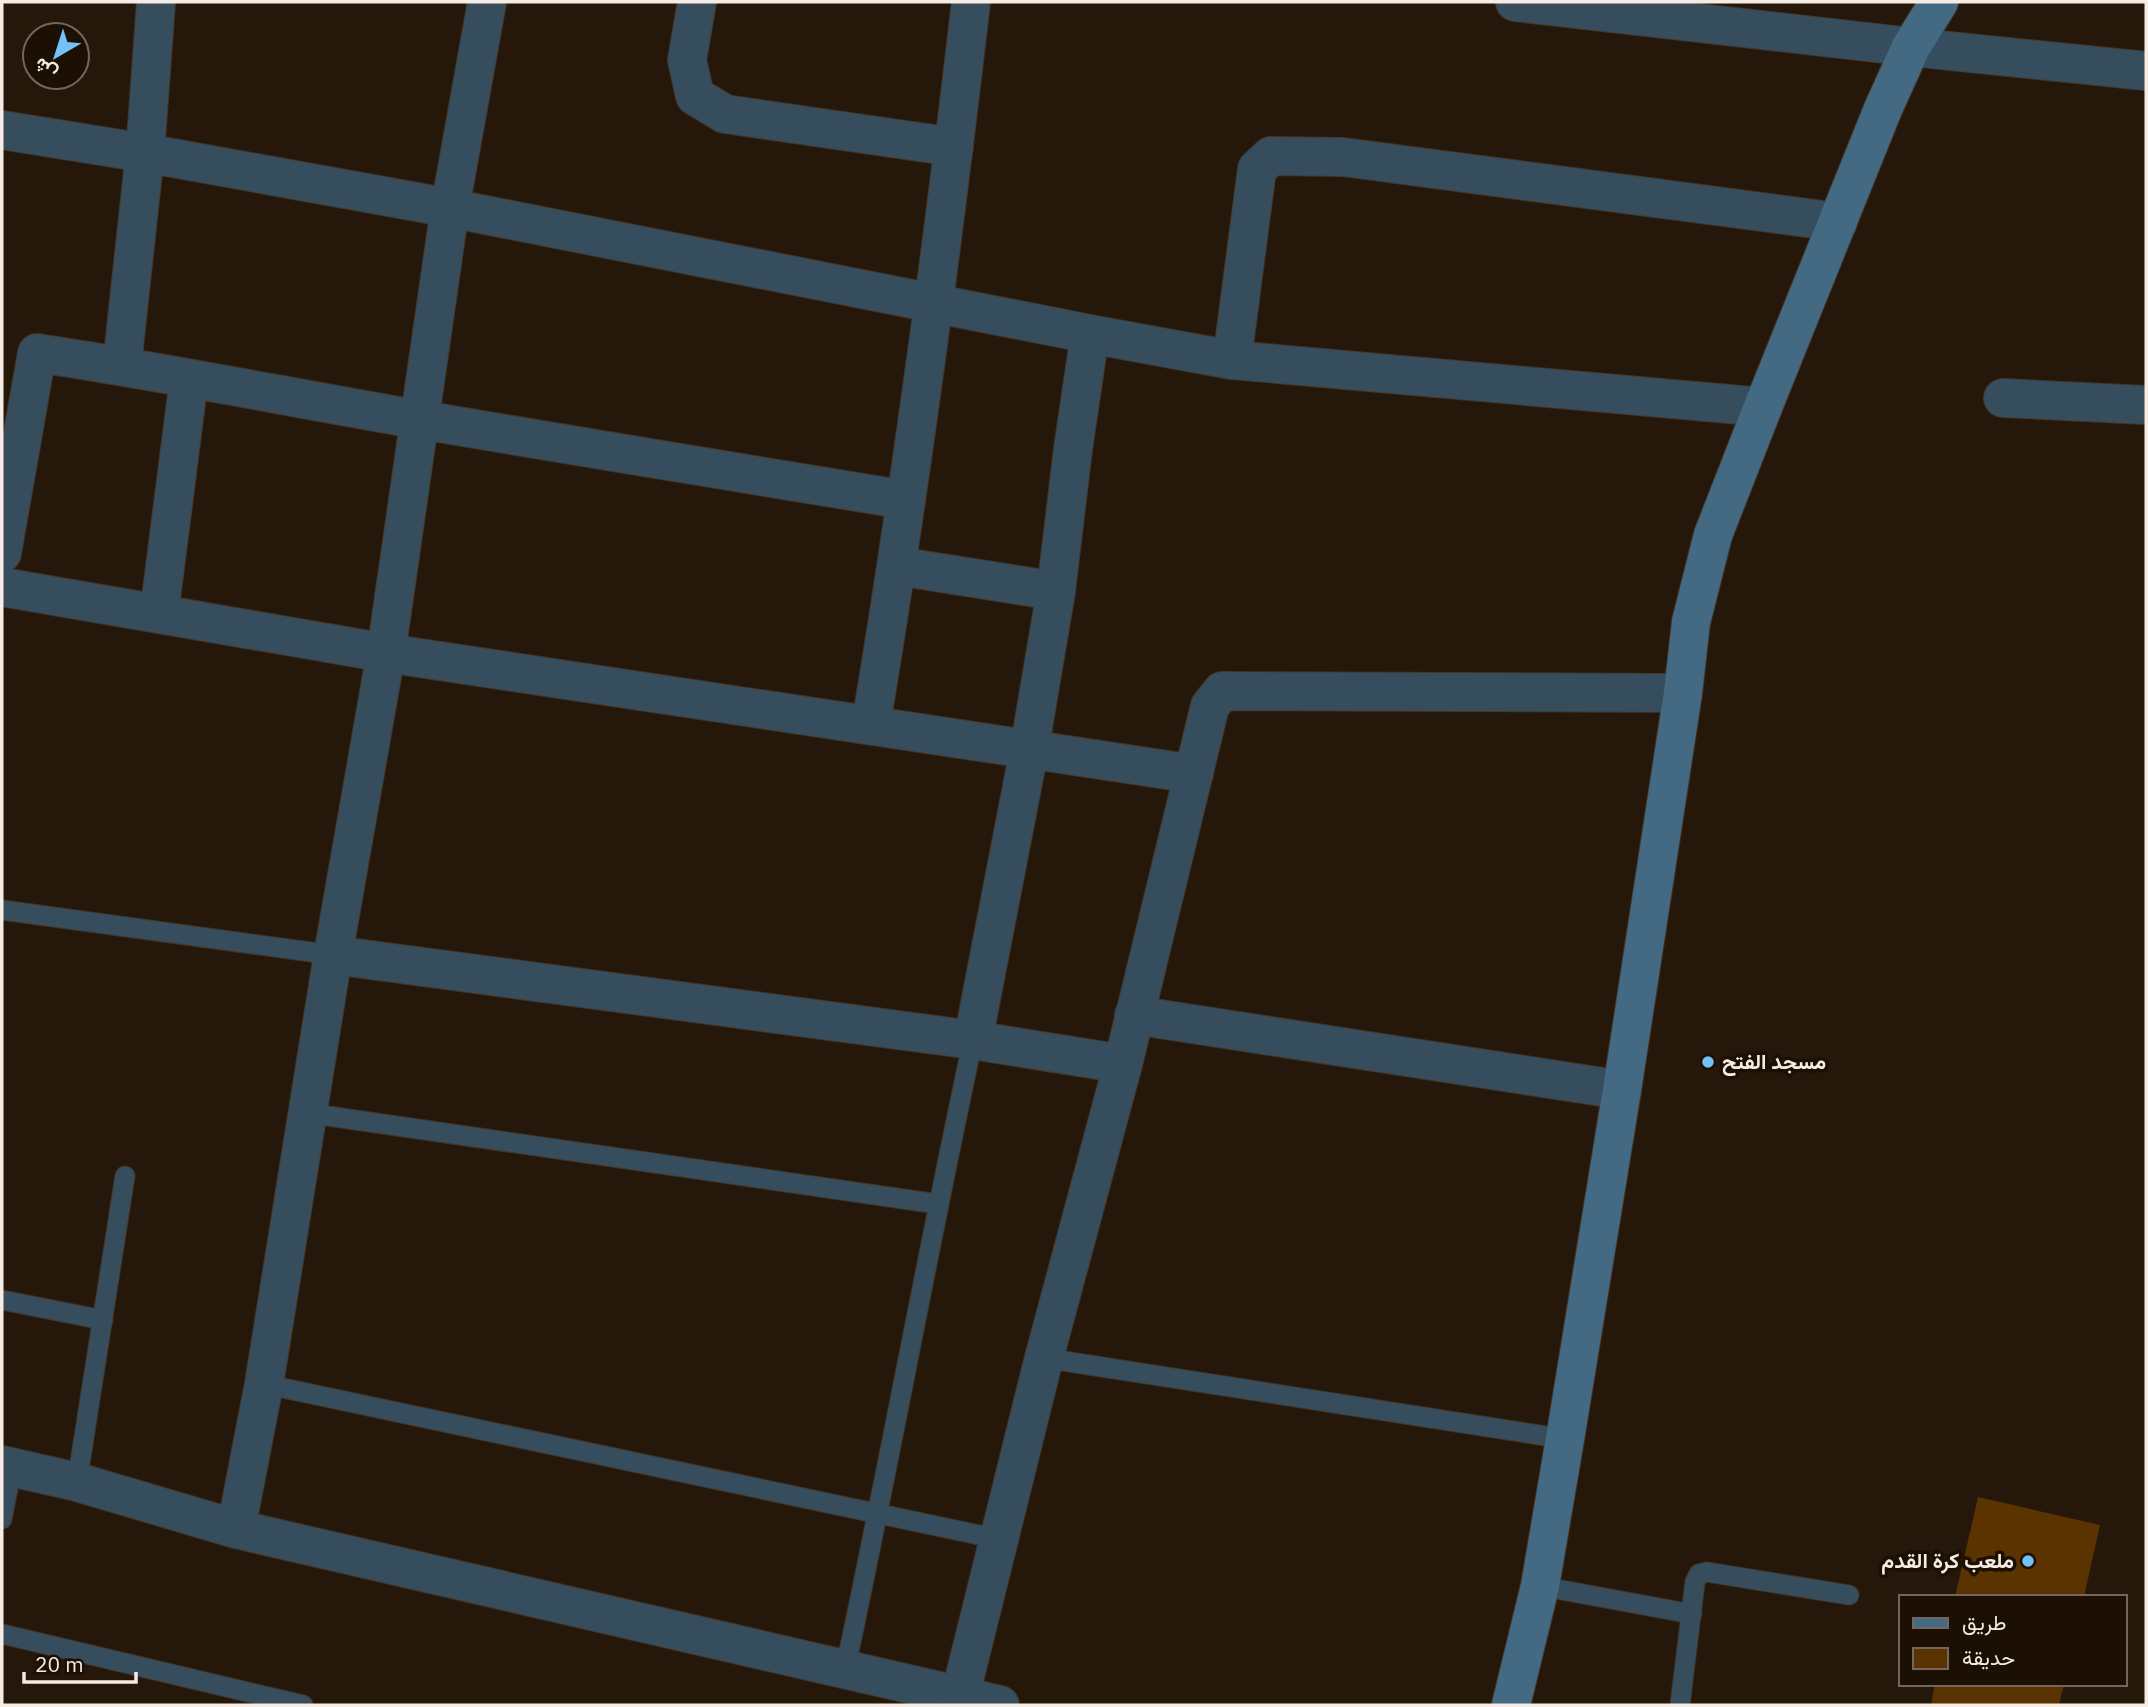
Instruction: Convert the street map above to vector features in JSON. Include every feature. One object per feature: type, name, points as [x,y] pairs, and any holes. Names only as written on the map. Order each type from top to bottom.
[{"type":"street","points":[[122,365],[145,153],[156,2]]},
{"type":"street","points":[[236,1529],[264,1384],[333,955],[386,653],[450,208],[487,2]]},
{"type":"street","points":[[697,2],[687,60],[695,96],[725,114],[954,146]]},
{"type":"street","points":[[871,724],[897,566],[971,2]]},
{"type":"street","points":[[1515,2],[2146,71]]},
{"type":"street","points":[[1511,1705],[1540,1586],[1565,1439],[1622,1090],[1683,694],[1691,622],[1713,535],[1763,407],[1883,109],[1911,47],[1940,2]]},
{"type":"street","points":[[2,130],[450,208],[1233,360],[1763,407]]},
{"type":"street","points":[[1233,360],[1257,169],[1271,156],[1343,157],[1839,222]]},
{"type":"street","points":[[973,1040],[1029,751],[1056,591],[1090,334]]},
{"type":"street","points":[[2,553],[37,354],[122,365],[189,380],[420,420],[906,500]]},
{"type":"street","points":[[159,614],[189,380]]},
{"type":"street","points":[[2003,398],[2146,405]]},
{"type":"street","points":[[897,566],[1056,591]]},
{"type":"street","points":[[2,587],[386,653],[1194,774]]},
{"type":"street","points":[[960,1696],[1044,1358],[1123,1064],[1210,706],[1222,691],[1683,694]]},
{"type":"street","points":[[333,955],[973,1040],[1123,1064]]},
{"type":"street","points":[[1134,1016],[1622,1090]]},
{"type":"street","points":[[7,1466],[77,1482],[236,1529],[1000,1705]]},
{"type":"lane","points":[[2,910],[333,955]]},
{"type":"lane","points":[[845,1670],[973,1040]]},
{"type":"lane","points":[[307,1113],[938,1204]]},
{"type":"lane","points":[[77,1482],[125,1176]]},
{"type":"lane","points":[[2,1300],[103,1320]]},
{"type":"lane","points":[[1044,1358],[1565,1439]]},
{"type":"lane","points":[[264,1384],[998,1539]]},
{"type":"lane","points":[[2,1519],[7,1466]]},
{"type":"lane","points":[[1680,1705],[1695,1582],[1699,1574],[1707,1572],[1849,1595]]},
{"type":"lane","points":[[1540,1586],[1692,1614]]},
{"type":"lane","points":[[2,1634],[303,1705]]},
{"type":"green space","name":"ملعب كرة القدم","points":[[1978,1497],[2100,1525],[2084,1595],[1955,1595]]},
{"type":"green space","points":[[1935,1686],[2064,1686],[2059,1705],[1931,1705]]},
{"type":"place","name":"مسجد الفتح","points":[[1708,1062]]},
{"type":"place","name":"ملعب كرة القدم","points":[[2028,1561]]}]
